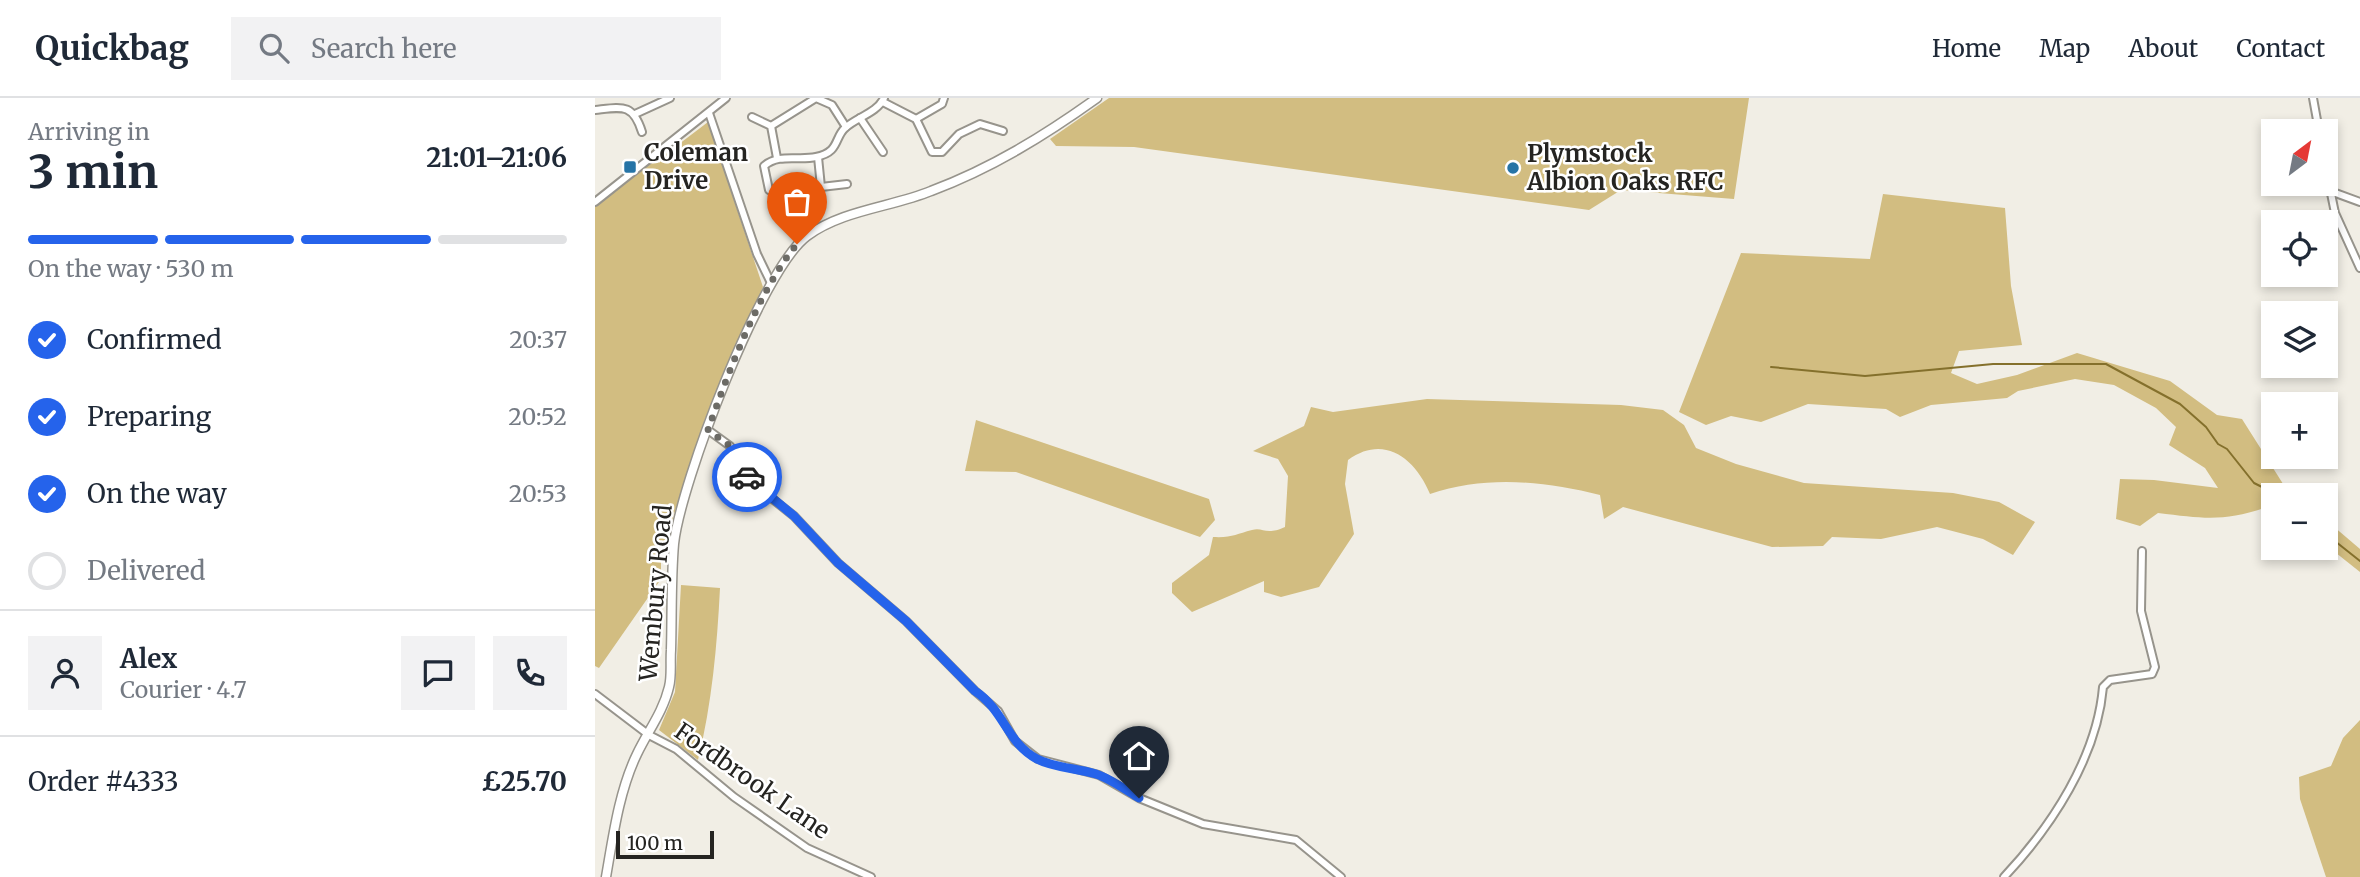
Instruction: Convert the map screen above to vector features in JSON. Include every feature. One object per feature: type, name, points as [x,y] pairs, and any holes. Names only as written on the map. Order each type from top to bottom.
[{"type":"street","points":[[595,110],[620,108],[635,114],[670,98]]},
{"type":"street","points":[[595,191],[597,200],[726,98]]},
{"type":"street","points":[[771,126],[816,98],[828,103],[846,127]]},
{"type":"street","points":[[828,103],[836,98]]},
{"type":"street","points":[[916,119],[942,104],[944,98]]},
{"type":"street","name":"Wembury Road","points":[[606,877],[627,782],[670,686],[674,544],[681,503],[725,383],[771,283],[797,244],[820,228],[929,192],[975,173],[1045,136],[1097,98]]},
{"type":"street","points":[[2313,98],[2317,119]]},
{"type":"street","points":[[787,207],[784,197],[769,190],[763,174],[764,166],[777,158],[818,157],[838,146],[846,127],[883,100],[916,119],[929,150],[936,153],[958,134],[979,124],[1003,131]]},
{"type":"street","points":[[709,113],[757,254],[771,283]]},
{"type":"street","points":[[635,114],[642,132]]},
{"type":"street","points":[[752,117],[771,126]]},
{"type":"street","points":[[860,118],[883,152]]},
{"type":"street","points":[[771,126],[777,158]]},
{"type":"street","points":[[818,157],[821,187]]},
{"type":"street","points":[[784,197],[793,191],[847,184]]},
{"type":"street","points":[[2338,194],[2360,202]]},
{"type":"street","points":[[2331,196],[2340,227],[2360,268]]},
{"type":"street","points":[[708,430],[730,446],[750,481],[794,516],[838,563],[906,621],[975,691],[999,711],[1015,741],[1038,759],[1099,775],[1139,798],[1203,824],[1296,840],[1341,877]]},
{"type":"street","points":[[2004,877],[2023,857],[2074,780],[2101,711],[2103,687],[2110,680],[2152,674],[2155,667],[2141,611],[2142,551]]},
{"type":"street","name":"Fordbrook Lane","points":[[595,694],[649,734],[676,749],[734,797],[807,848],[871,877]]},
{"type":"shaded area","name":"Plymstock Albion Oaks RFC","points":[[1109,98],[1749,98],[1734,199],[1621,190],[1589,210],[1134,147],[1056,146],[1050,139]]},
{"type":"shaded area","points":[[708,122],[763,287],[705,419],[661,554],[661,579],[599,668],[595,666],[595,206],[657,153],[662,157]]},
{"type":"shaded area","points":[[1883,194],[2005,208],[2011,286],[2022,345],[1959,351],[1951,373],[1977,384],[2017,375],[2077,353],[2170,381],[2217,415],[2242,419],[2261,449],[2261,469],[2274,469],[2282,483],[2261,483],[2261,509],[2229,517],[2204,518],[2158,513],[2140,526],[2116,519],[2120,479],[2154,480],[2218,488],[2205,468],[2169,445],[2176,427],[2156,408],[2114,385],[2075,379],[2018,391],[2007,398],[1931,405],[1900,417],[1886,409],[1808,404],[1761,422],[1731,416],[1706,425],[1679,412],[1741,253],[1870,259]]},
{"type":"shaded area","points":[[1427,399],[1621,405],[1663,410],[1684,425],[1696,448],[1736,464],[1804,483],[1953,493],[1999,502],[2035,522],[2013,555],[1983,539],[1937,527],[1881,539],[1832,537],[1823,546],[1772,547],[1623,507],[1604,519],[1600,495],[1558,486],[1494,482],[1430,494],[1424,481],[1407,461],[1386,450],[1374,449],[1348,460],[1345,484],[1354,534],[1319,587],[1281,597],[1264,592],[1264,581],[1192,612],[1172,593],[1172,583],[1209,555],[1213,537],[1256,529],[1273,531],[1285,527],[1288,476],[1278,459],[1253,451],[1304,426],[1311,407],[1333,412]]},
{"type":"shaded area","points":[[976,420],[1209,499],[1215,520],[1200,537],[1016,472],[965,471]]},
{"type":"shaded area","points":[[2338,530],[2360,549],[2360,572],[2338,555]]},
{"type":"shaded area","points":[[681,585],[720,588],[713,675],[698,760],[659,730],[675,692]]},
{"type":"shaded area","points":[[2360,720],[2360,877],[2326,877],[2300,799],[2299,777],[2331,766],[2343,738]]},
{"type":"waterway","points":[[1771,367],[1865,376],[1993,364],[2106,364],[2180,404],[2206,427],[2218,444],[2227,449],[2254,483],[2261,486]]},
{"type":"waterway","points":[[2338,544],[2360,561]]},
{"type":"way so far","points":[[747,477],[730,446],[708,430],[725,383],[771,283],[797,244]]},
{"type":"place","name":"Coleman Drive","points":[[630,167]]},
{"type":"place","name":"Plymstock Albion Oaks RFC","points":[[1513,168]]},
{"type":"route","points":[[747,477],[794,516],[838,563],[906,621],[975,691],[999,711],[1015,741],[1027,751],[1038,759],[1099,775],[1139,798]]}]
